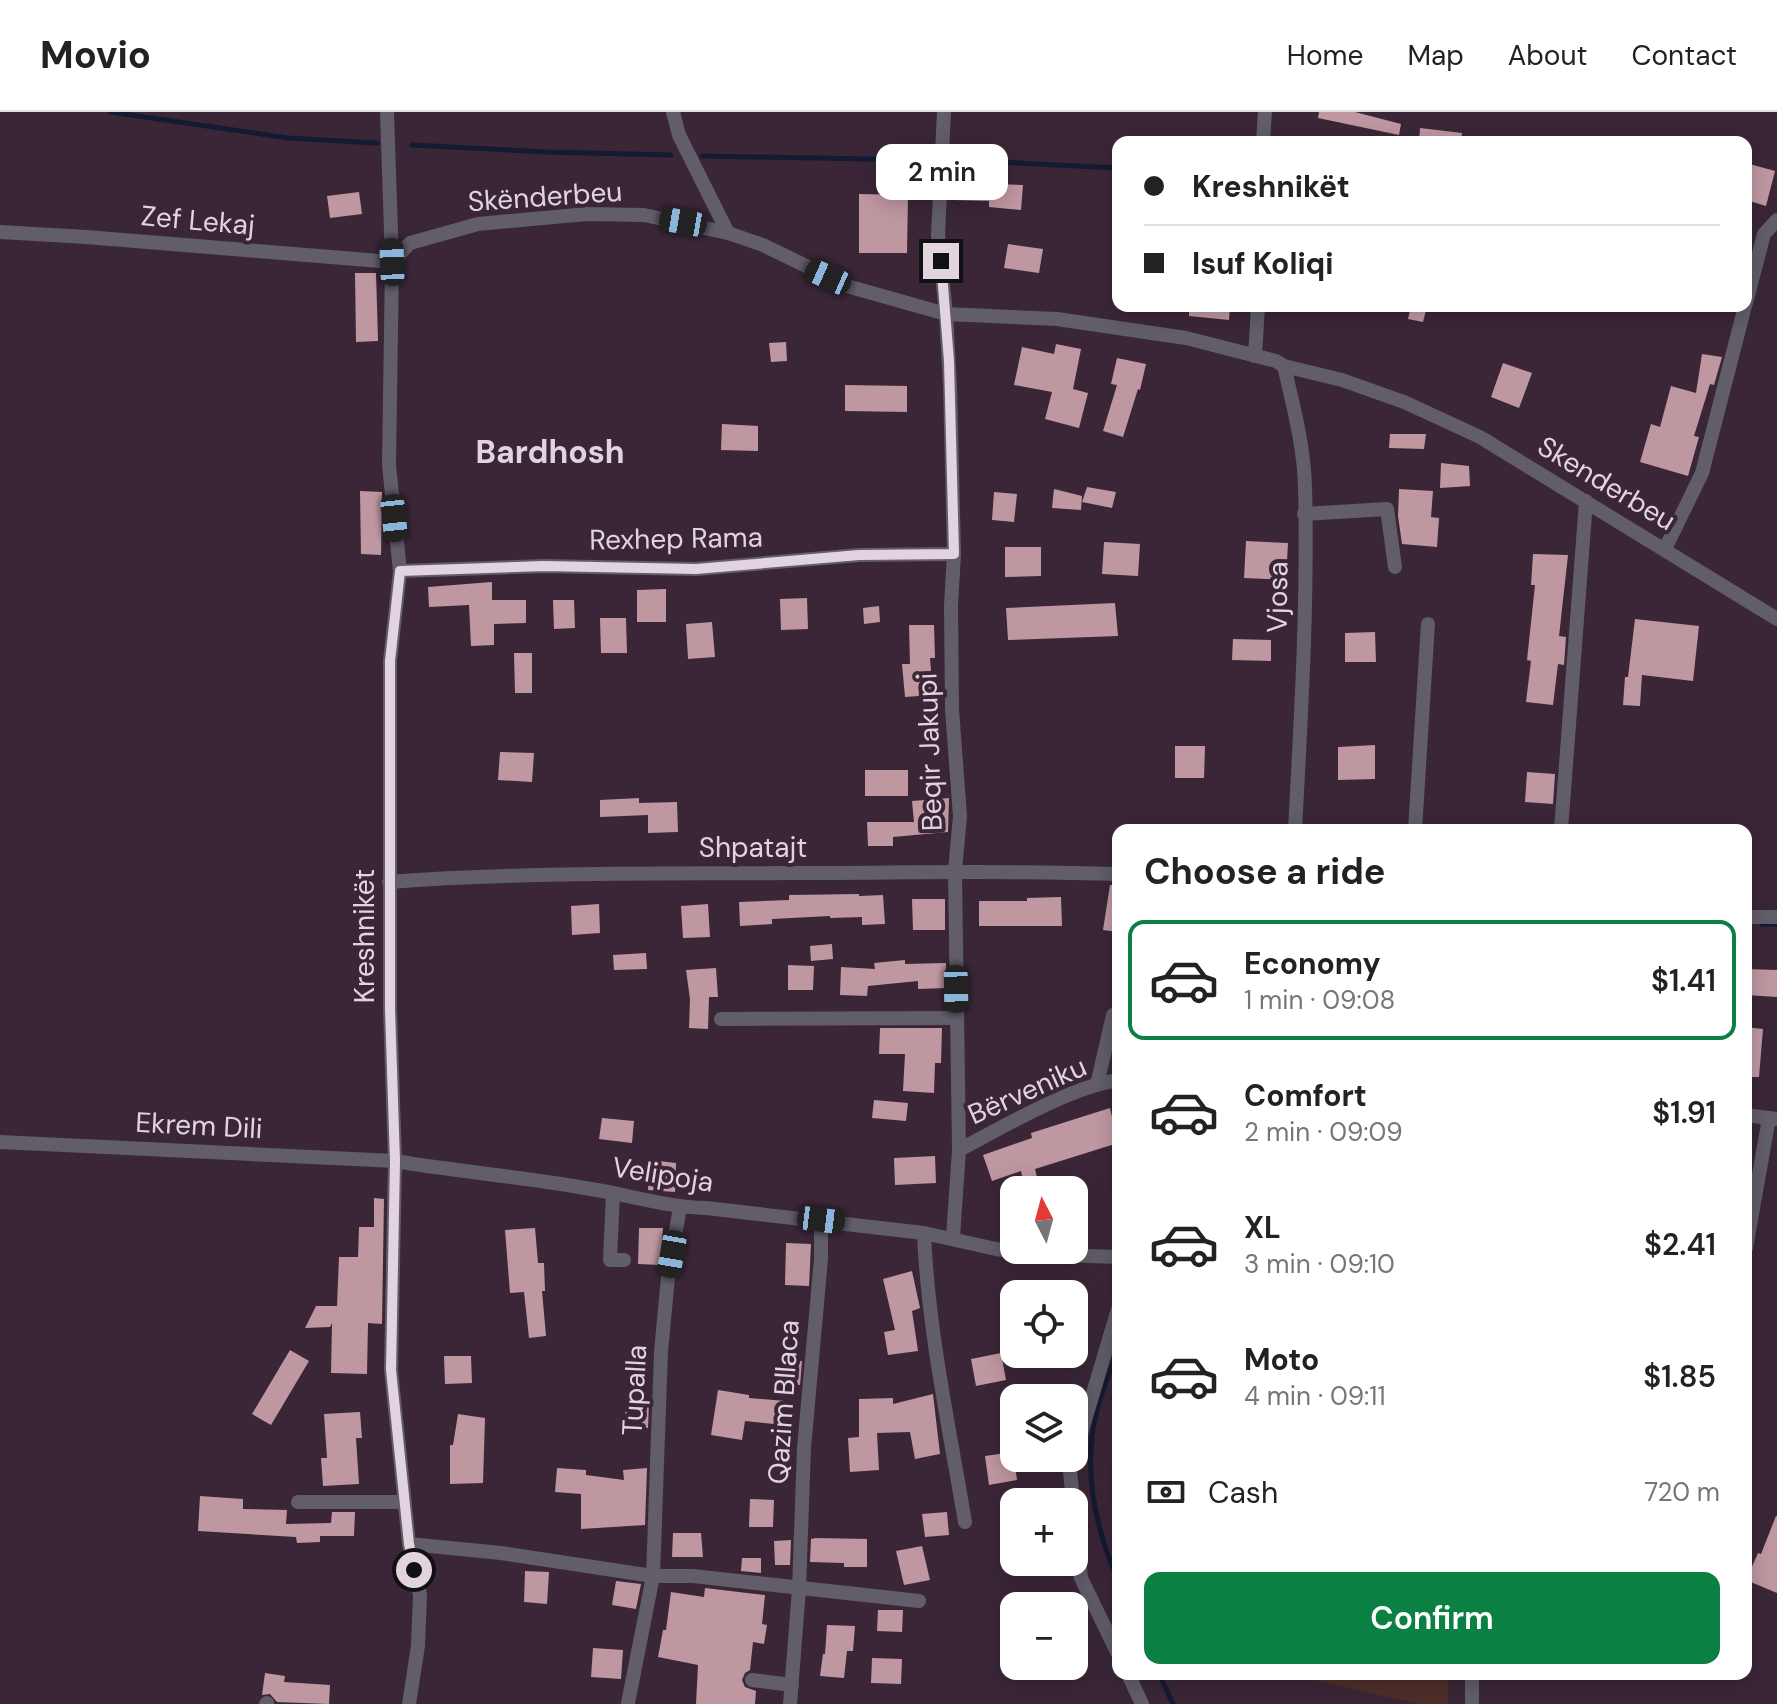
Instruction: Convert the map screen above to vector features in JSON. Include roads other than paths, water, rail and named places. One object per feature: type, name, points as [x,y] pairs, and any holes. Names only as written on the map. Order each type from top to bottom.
[{"type":"street","name":"Kreshnikët","points":[[387,112],[392,262],[389,465],[400,571],[390,661],[390,1009],[395,1161],[391,1370],[409,1544],[420,1595],[418,1646],[409,1704]]},
{"type":"street","points":[[673,112],[679,135],[728,233]]},
{"type":"street","name":"Beqir Jakupi","points":[[944,112],[938,235],[946,314],[954,554],[952,709],[960,816],[955,871],[959,1150],[953,1237]]},
{"type":"street","points":[[1263,136],[1265,112]]},
{"type":"street","name":"Skënderbeu","points":[[392,262],[410,243],[478,224],[587,214],[644,215],[728,233],[763,245],[847,286],[946,314],[1057,319],[1186,338],[1342,380],[1404,402]]},
{"type":"street","points":[[1752,281],[1764,234],[1777,220]]},
{"type":"street","name":"Zef Lekaj","points":[[0,232],[392,262]]},
{"type":"street","points":[[1255,356],[1258,312]]},
{"type":"street","points":[[1665,549],[1702,473],[1744,312]]},
{"type":"street","name":"Vjosa","points":[[1284,366],[1295,413],[1305,485],[1295,824]]},
{"type":"street","name":"Skenderbeu","points":[[1404,402],[1480,437],[1777,619]]},
{"type":"street","points":[[1561,824],[1586,501]]},
{"type":"street","points":[[1304,514],[1387,509],[1395,567]]},
{"type":"street","name":"Rexhep Rama","points":[[400,571],[544,566],[696,569],[859,555],[954,554]]},
{"type":"street","points":[[1415,824],[1428,624]]},
{"type":"street","name":"Shpatajt","points":[[389,882],[475,875],[955,871],[1112,874]]},
{"type":"street","points":[[1752,917],[1777,917]]},
{"type":"street","points":[[721,1019],[957,1018]]},
{"type":"street","points":[[1097,1085],[1112,1019]]},
{"type":"street","name":"Bërveniku","points":[[959,1150],[1035,1110],[1112,1081]]},
{"type":"street","points":[[1752,1116],[1773,1119],[1752,1219]]},
{"type":"street","name":"Ekrem Dili","points":[[0,1142],[395,1161]]},
{"type":"street","name":"Velipoja","points":[[395,1161],[613,1193],[680,1207],[821,1220],[953,1237],[1029,1254],[1112,1257]]},
{"type":"street","points":[[613,1193],[610,1260],[624,1260]]},
{"type":"street","name":"Tupalla","points":[[653,1576],[661,1352],[668,1277],[680,1207]]},
{"type":"street","name":"Qazim Bllaca","points":[[790,1704],[799,1589],[804,1448],[821,1259],[821,1220]]},
{"type":"street","points":[[924,1233],[926,1283],[933,1334],[965,1522]]},
{"type":"street","points":[[1072,1488],[1070,1471],[1112,1329]]},
{"type":"street","points":[[298,1502],[404,1502]]},
{"type":"street","points":[[409,1544],[501,1553],[653,1576],[693,1576],[919,1601]]},
{"type":"street","points":[[628,1703],[653,1576]]},
{"type":"street","points":[[1081,1576],[1112,1642]]},
{"type":"street","points":[[752,1680],[792,1685]]},
{"type":"street","points":[[1131,1680],[1142,1704]]},
{"type":"street","points":[[1472,1680],[1472,1704]]},
{"type":"waterway","points":[[110,112],[288,138],[377,143]]},
{"type":"waterway","points":[[412,145],[671,155]]},
{"type":"waterway","points":[[702,156],[922,160]]},
{"type":"waterway","points":[[957,160],[1112,168]]},
{"type":"waterway","points":[[1762,924],[1777,924]]},
{"type":"waterway","points":[[1112,1364],[1095,1419],[1091,1448],[1095,1506],[1112,1564]]},
{"type":"waterway","points":[[1162,1680],[1173,1704]]},
{"type":"district","name":"Bardhosh","points":[[550,452]]}]
